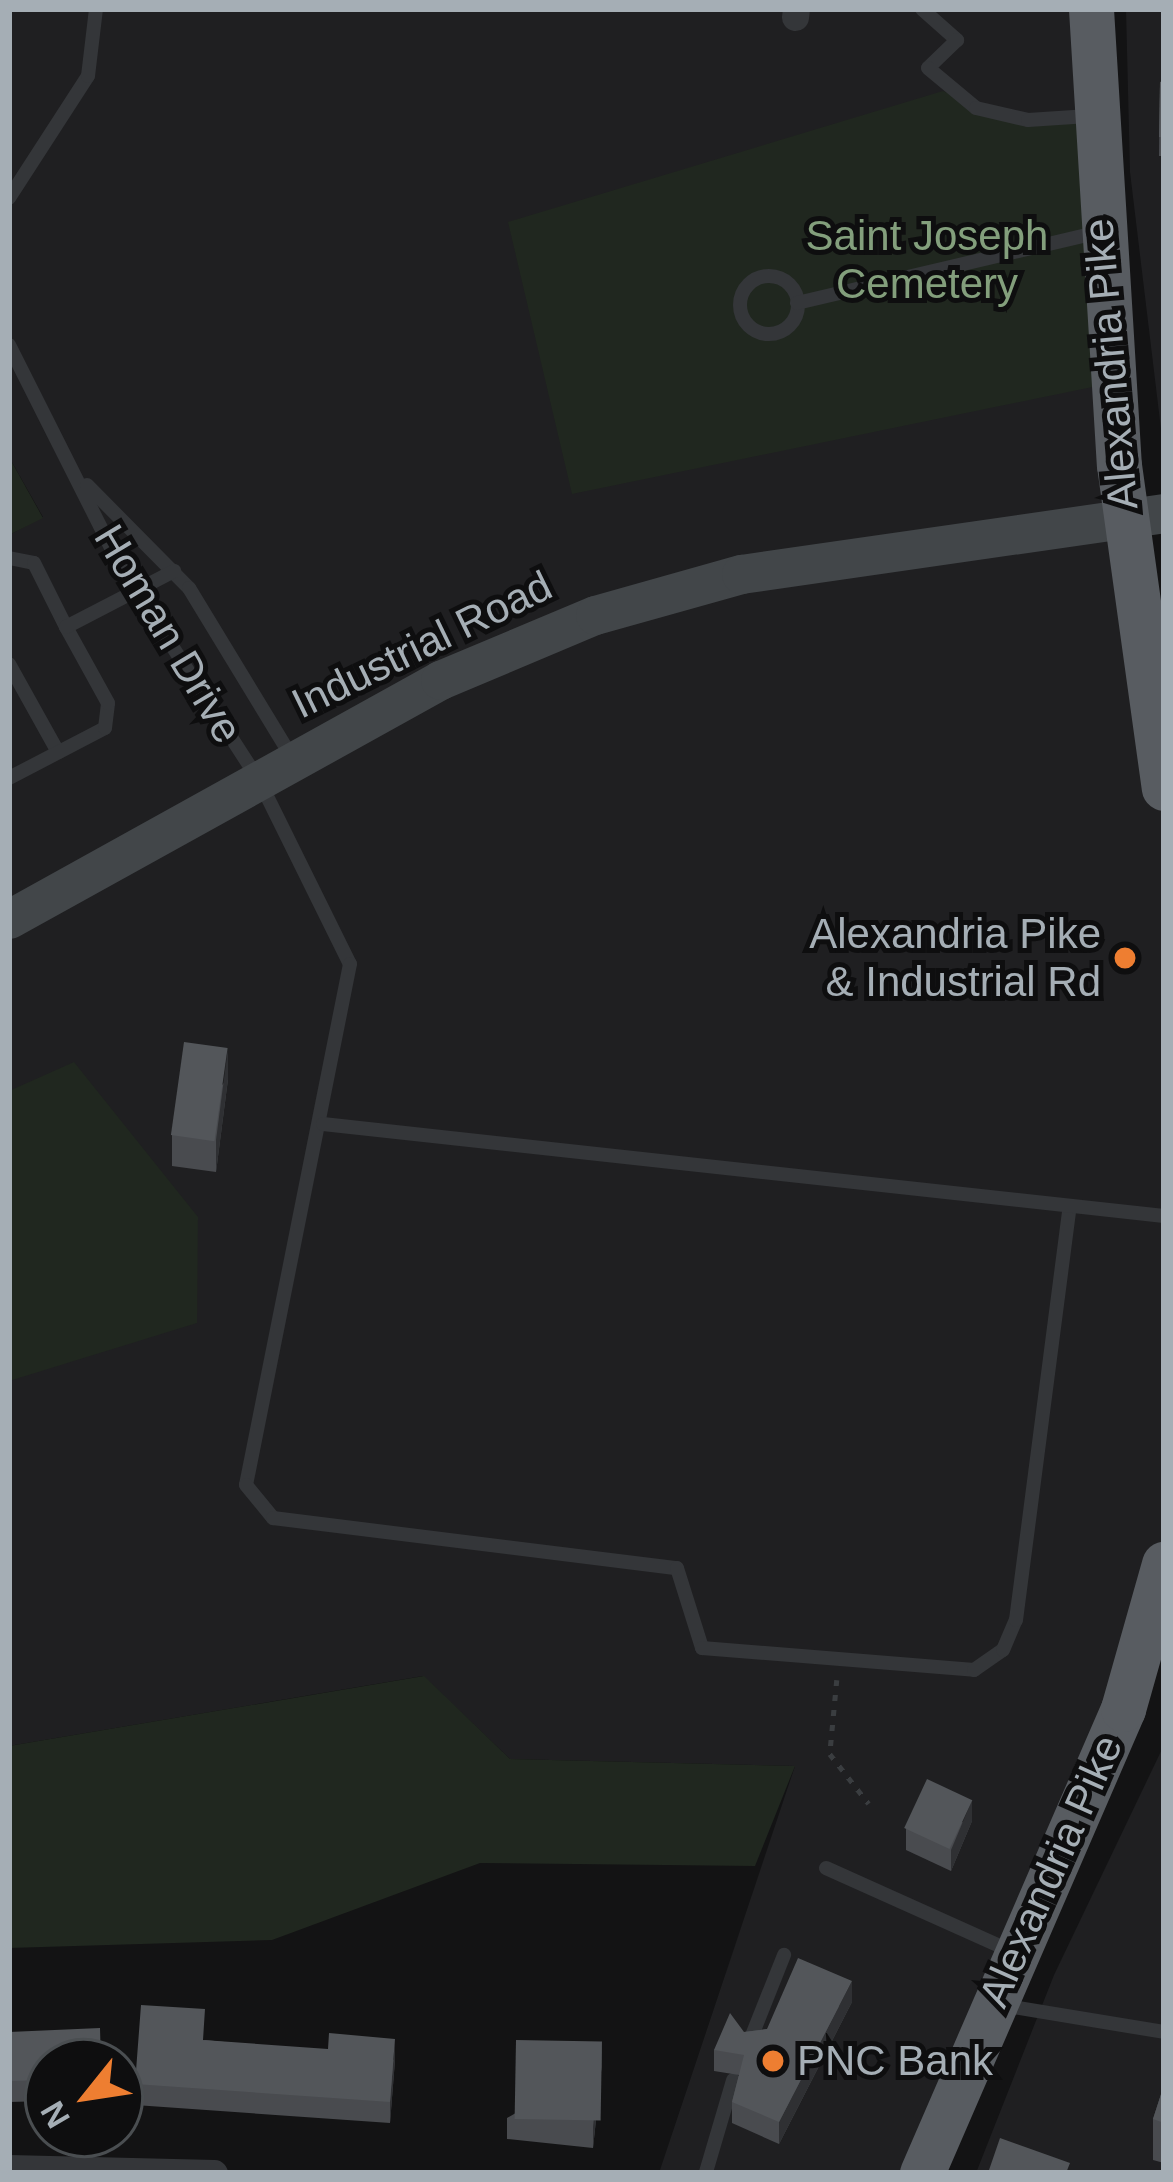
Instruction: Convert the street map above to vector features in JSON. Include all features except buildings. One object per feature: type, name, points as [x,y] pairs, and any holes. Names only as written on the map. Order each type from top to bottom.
[{"type":"highway","name":"Alexandria Pike","points":[[1091,9],[1091,116],[1100,233],[1144,515],[1164,788]]},
{"type":"highway","name":"Alexandria Pike","points":[[922,2173],[1012,1951],[1144,1670],[1164,1564]]},
{"type":"main road","name":"Industrial Road","points":[[9,920],[508,647],[649,596],[1144,515]]},
{"type":"street","points":[[9,2168],[214,2173]]},
{"type":"lane","points":[[9,198],[88,76],[96,9]]},
{"type":"lane","points":[[922,9],[957,40],[928,68],[976,108],[1028,120],[1091,116]]},
{"type":"lane","points":[[797,303],[1100,233]]},
{"type":"lane","points":[[773,277],[797,303],[793,321],[769,334],[752,328],[740,303],[755,280],[773,277]]},
{"type":"lane","name":"Homan Drive","points":[[9,345],[87,485],[118,564],[143,588],[276,770]]},
{"type":"lane","name":"Homan Drive","points":[[87,485],[174,571],[276,770]]},
{"type":"lane","points":[[9,558],[34,563],[108,703],[104,728],[9,778]]},
{"type":"lane","points":[[66,627],[174,571]]},
{"type":"lane","points":[[9,664],[58,752]]},
{"type":"lane","points":[[276,770],[350,964],[323,1124],[246,1485],[273,1518],[677,1568],[702,1648],[959,1674],[1011,1640],[1070,1207]]},
{"type":"lane","points":[[323,1124],[1164,1216]]},
{"type":"lane","points":[[826,1868],[1012,1951]]},
{"type":"lane","points":[[749,2043],[784,1955]]},
{"type":"lane","points":[[990,2003],[1164,2032]]},
{"type":"lane","points":[[706,2172],[733,2080]]},
{"type":"path","points":[[840,1662],[830,1754],[869,1804]]},
{"type":"shaded area","points":[[9,9],[1091,9],[1112,383],[1164,788],[1164,1564],[922,2173],[659,2173],[795,1766],[510,1759],[423,1676],[9,1746],[9,535],[43,517],[9,457]]},
{"type":"shaded area","points":[[1126,9],[1164,9],[1164,454],[1130,172]]},
{"type":"shaded area","points":[[1164,1745],[1164,2173],[976,2173],[1054,1975]]},
{"type":"green space","name":"Saint Joseph Cemetery","points":[[943,91],[1003,117],[1091,115],[1112,383],[572,494],[508,222]]},
{"type":"green space","points":[[9,457],[43,518],[9,535]]},
{"type":"green space","points":[[74,1062],[198,1217],[197,1323],[9,1381],[9,1091]]},
{"type":"green space","points":[[424,1676],[510,1759],[795,1766],[755,1866],[480,1863],[272,1940],[9,1948],[9,1746]]},
{"type":"place","name":"Alexandria Pike & Industrial Rd","points":[[1125,958]]},
{"type":"place","name":"PNC Bank","points":[[773,2061]]}]
